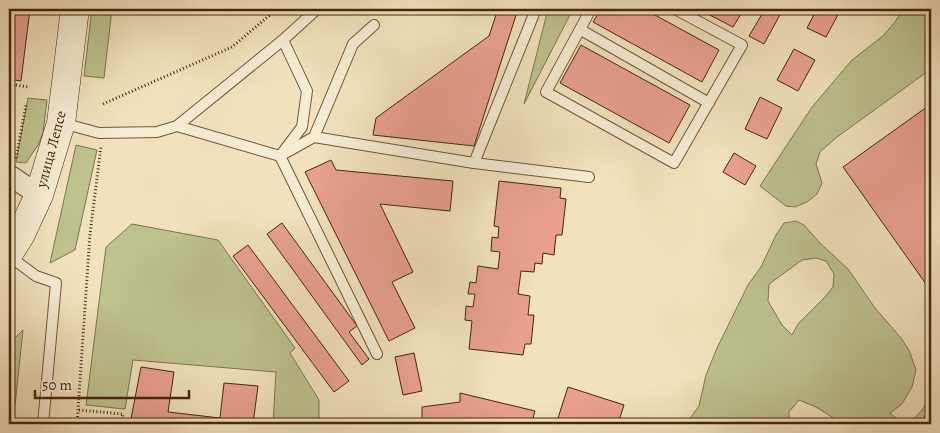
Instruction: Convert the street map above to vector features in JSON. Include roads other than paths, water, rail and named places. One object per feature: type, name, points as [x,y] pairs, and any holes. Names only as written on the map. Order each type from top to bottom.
[{"type":"main road","name":"улица Лепсе","points":[[9,254],[21,234],[39,195],[61,123],[75,9]]},
{"type":"street","points":[[10,177],[39,195]]},
{"type":"lane","points":[[61,123],[99,133],[157,132],[177,126],[283,40],[317,9]]},
{"type":"lane","points":[[474,163],[536,9]]},
{"type":"lane","points":[[591,9],[546,92],[674,163],[742,45],[675,9]]},
{"type":"lane","points":[[177,126],[280,156],[314,137],[353,44],[374,25]]},
{"type":"lane","points":[[581,30],[709,103]]},
{"type":"lane","points":[[280,156],[302,127],[307,91],[283,40]]},
{"type":"lane","points":[[314,137],[474,163],[589,176]]},
{"type":"lane","points":[[280,156],[377,354]]},
{"type":"lane","points":[[9,254],[36,276],[56,283],[43,424]]}]
